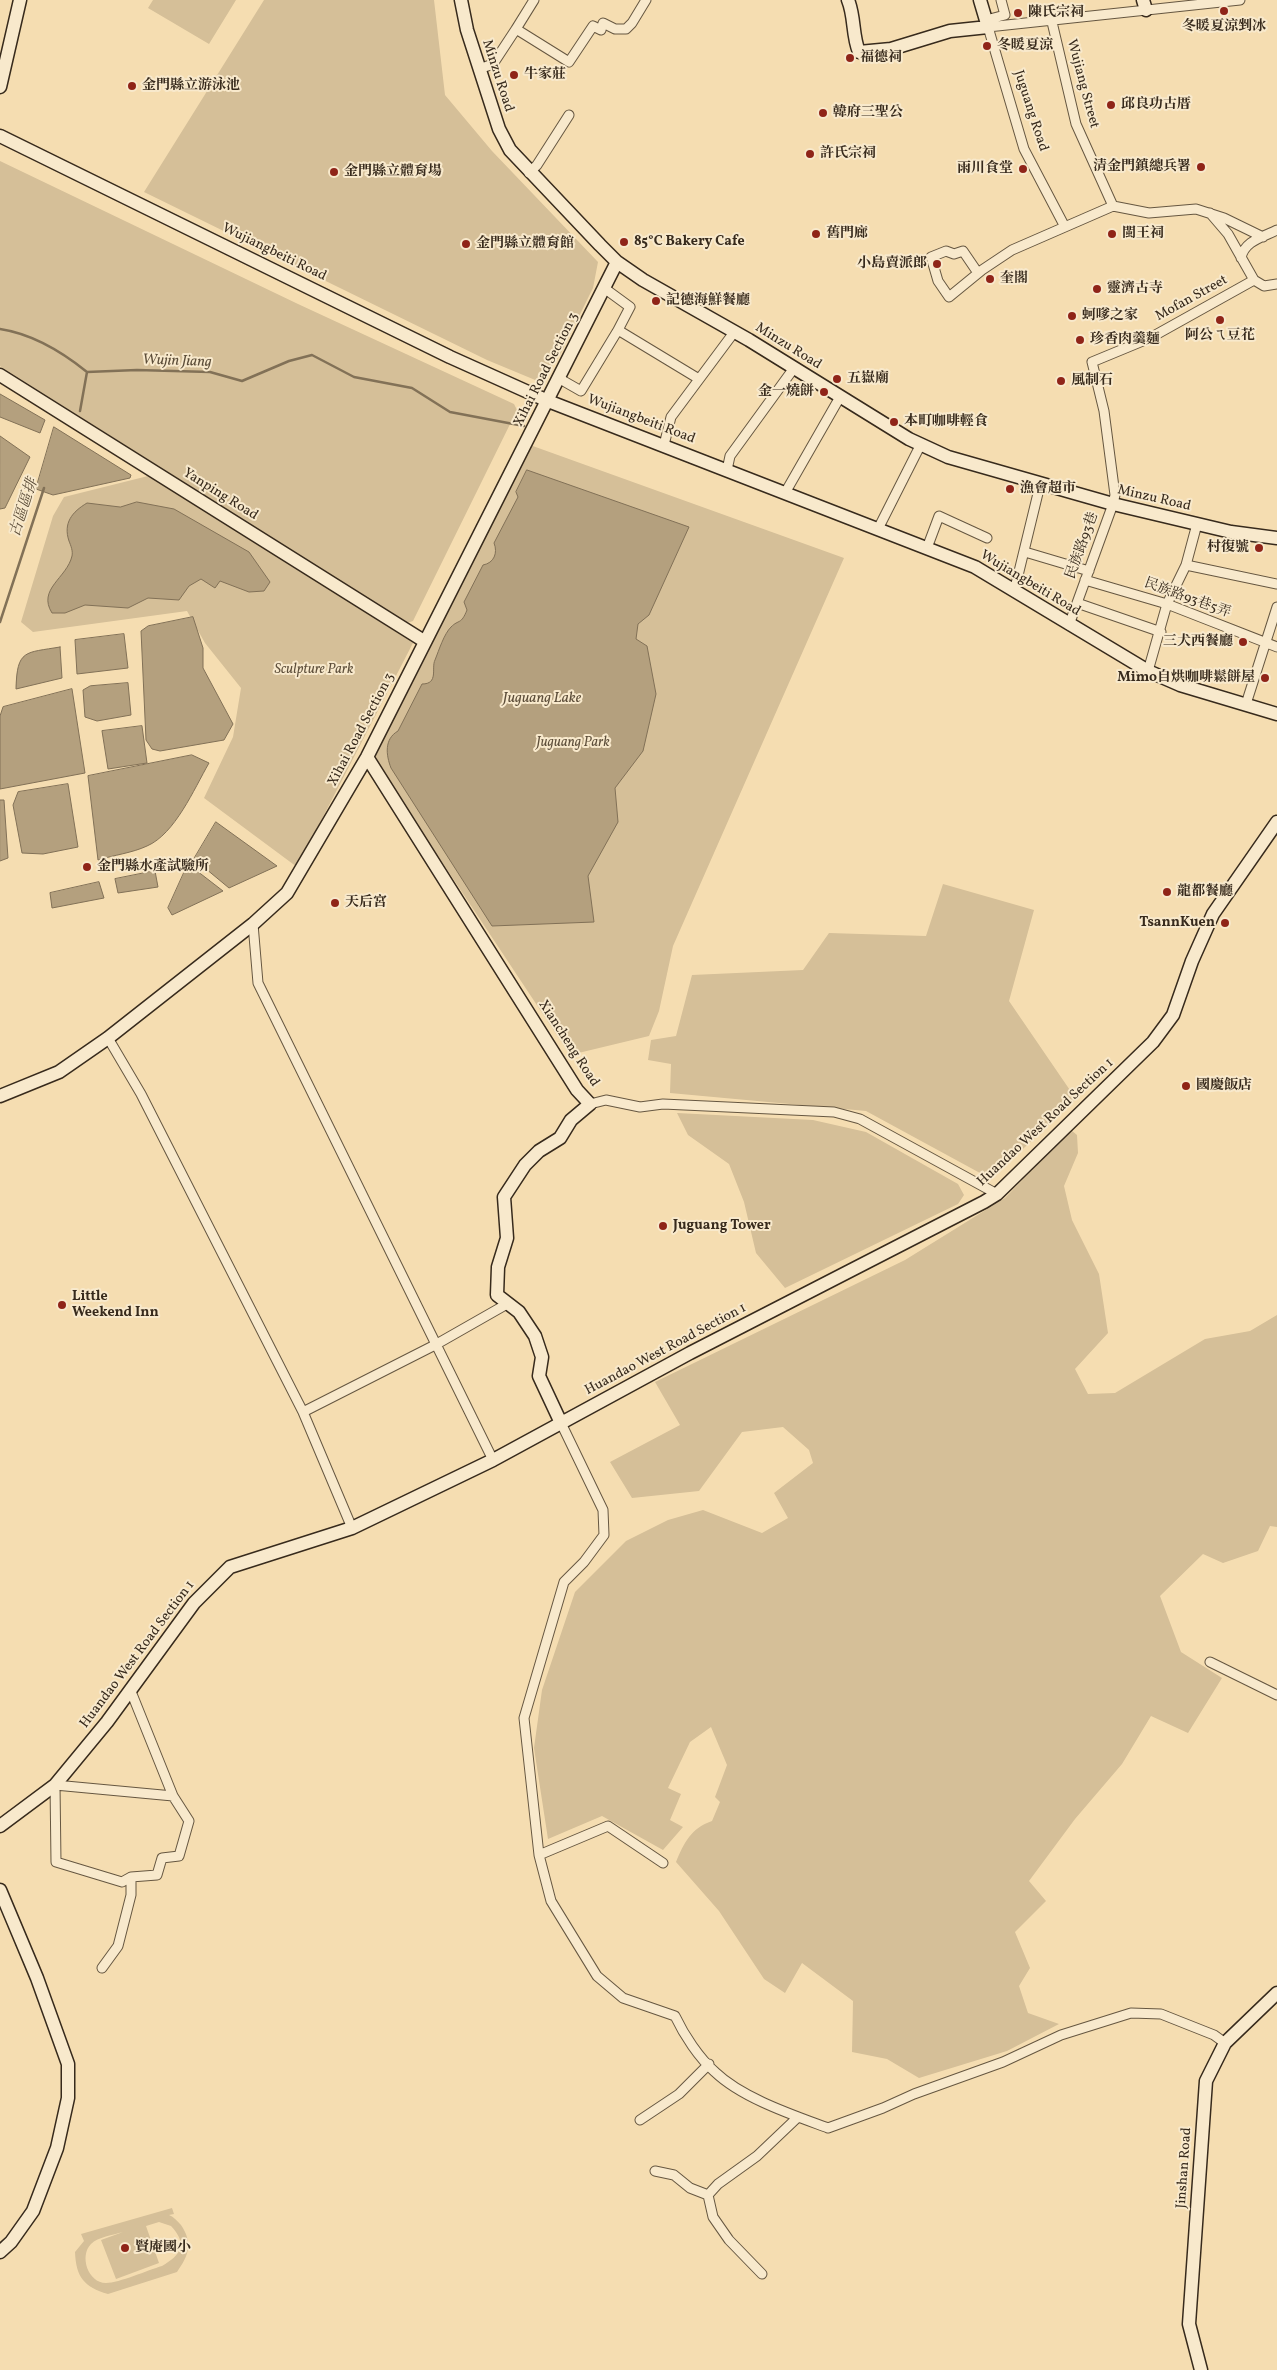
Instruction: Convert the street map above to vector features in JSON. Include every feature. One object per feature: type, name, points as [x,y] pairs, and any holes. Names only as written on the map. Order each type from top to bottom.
[{"type":"main road","points":[[0,87],[20,0]]},
{"type":"main road","name":"Minzu Road","points":[[461,0],[467,30],[498,129],[510,150],[529,173],[618,262],[643,280],[734,331],[921,444],[948,457],[1040,485],[1114,500],[1196,524],[1231,532],[1277,538]]},
{"type":"main road","points":[[848,0],[852,11],[855,41],[860,52],[891,49],[950,31],[987,24]]},
{"type":"main road","name":"Juguang Road","points":[[980,0],[987,24]]},
{"type":"main road","name":"Wujiangbeiti Road","points":[[0,136],[450,357],[548,401],[975,567],[1148,671],[1180,685],[1277,714]]},
{"type":"main road","name":"Xihai Road Section 3","points":[[0,1096],[28,1087],[59,1072],[108,1038],[253,924],[287,893],[367,757],[424,641],[560,379],[618,262]]},
{"type":"main road","name":"Yanping Road","points":[[0,375],[424,641]]},
{"type":"main road","name":"Xiancheng Road","points":[[367,757],[577,1090],[590,1104],[571,1120],[560,1138],[539,1151],[525,1165],[504,1197],[507,1238],[498,1267],[497,1295],[518,1312],[535,1336],[542,1357],[539,1376],[561,1423]]},
{"type":"main road","name":"Huandao West Road Section 1","points":[[0,1826],[55,1785],[107,1722],[194,1603],[230,1567],[352,1528],[493,1460],[690,1353],[997,1194],[1120,1075],[1169,1022],[1192,961],[1214,914],[1277,822]]},
{"type":"main road","points":[[0,1890],[37,1978],[68,2064],[68,2098],[57,2148],[33,2210],[12,2242],[0,2252]]},
{"type":"main road","name":"Jinshan Road","points":[[1201,2370],[1189,2324],[1206,2081],[1225,2043],[1277,1993]]},
{"type":"street","points":[[479,69],[493,64],[534,0]]},
{"type":"street","points":[[516,29],[569,62],[593,26],[600,30],[603,23],[615,29],[626,29],[632,23],[646,0]]},
{"type":"street","points":[[987,24],[1005,15],[1001,0]]},
{"type":"street","points":[[987,24],[1052,22],[1144,5],[1240,0]]},
{"type":"street","name":"Wujiang Street","points":[[1052,22],[1076,124],[1113,206]]},
{"type":"street","name":"Juguang Road","points":[[987,24],[1024,149],[1065,227]]},
{"type":"street","points":[[529,173],[537,165],[569,115]]},
{"type":"street","points":[[978,273],[963,251],[954,254],[946,251],[931,257],[938,281],[949,297],[978,273],[1012,250],[1113,206],[1149,213],[1188,208],[1210,213],[1234,222],[1263,237]]},
{"type":"street","points":[[1210,213],[1228,234],[1254,280],[1264,286],[1277,284]]},
{"type":"street","points":[[1241,258],[1247,245],[1277,230]]},
{"type":"street","name":"Mofan Street","points":[[1114,500],[1104,411],[1092,362],[1143,341],[1254,280]]},
{"type":"street","points":[[560,379],[581,392],[630,307],[604,288]]},
{"type":"street","points":[[618,330],[699,379]]},
{"type":"street","points":[[664,445],[671,416],[734,331]]},
{"type":"street","points":[[727,470],[730,456],[794,368]]},
{"type":"street","points":[[785,493],[840,396]]},
{"type":"street","points":[[878,529],[921,444]]},
{"type":"street","points":[[1014,592],[1040,485]]},
{"type":"street","name":"民族路93巷","points":[[1069,624],[1114,500]]},
{"type":"street","points":[[927,548],[939,516],[987,538]]},
{"type":"street","points":[[1148,671],[1161,632],[1167,604],[1186,565],[1196,524]]},
{"type":"street","name":"民族路93巷5弄","points":[[1025,552],[1167,604],[1277,648]]},
{"type":"street","points":[[1186,565],[1277,584]]},
{"type":"street","points":[[1077,603],[1161,632]]},
{"type":"street","points":[[1246,704],[1277,607]]},
{"type":"street","points":[[253,924],[258,983],[493,1460]]},
{"type":"street","points":[[108,1038],[141,1094],[303,1412],[352,1528]]},
{"type":"street","points":[[590,1104],[606,1100],[640,1106],[664,1104],[834,1112],[860,1119],[997,1194]]},
{"type":"street","points":[[303,1412],[435,1345],[508,1304]]},
{"type":"street","points":[[561,1423],[604,1510],[604,1535],[584,1562],[564,1582],[524,1718],[539,1855],[551,1901],[597,1976],[623,1998],[675,2016],[682,2031],[715,2072],[750,2095],[798,2117],[828,2128],[1003,2062],[1061,2035],[1131,2013],[1161,2014],[1214,2036],[1225,2043]]},
{"type":"street","points":[[1210,1662],[1277,1695]]},
{"type":"street","points":[[130,1689],[173,1796],[189,1821],[179,1856],[162,1858],[157,1875],[131,1877],[122,1882],[56,1862],[55,1785],[173,1796]]},
{"type":"street","points":[[539,1855],[608,1826],[663,1863]]},
{"type":"street","points":[[102,1968],[118,1946],[131,1895],[131,1877]]},
{"type":"street","points":[[640,2120],[679,2094],[709,2064]]},
{"type":"street","points":[[708,2195],[718,2184],[756,2156],[798,2117]]},
{"type":"street","points":[[656,2171],[674,2175],[690,2188],[708,2195]]},
{"type":"street","points":[[708,2195],[713,2217],[730,2240],[762,2274]]},
{"type":"green space","points":[[153,0],[236,0],[209,44],[148,8]]},
{"type":"green space","name":"金門縣立體育場","points":[[264,0],[434,0],[445,95],[492,151],[598,262],[593,288],[560,355],[540,382],[487,360],[144,192]]},
{"type":"green space","points":[[0,161],[298,304],[514,404],[517,410],[413,621],[407,623],[0,366]]},
{"type":"green space","name":"Juguang Park","points":[[530,445],[844,558],[673,946],[659,1011],[649,1036],[570,1055],[371,755]]},
{"type":"green space","name":"Sculpture Park","points":[[152,475],[413,643],[297,867],[204,798],[233,737],[241,688],[205,643],[187,611],[33,632],[21,622],[53,516],[64,497]]},
{"type":"green space","points":[[943,884],[1034,910],[1009,1001],[1076,1099],[991,1179],[866,1111],[670,1093],[671,1064],[648,1060],[651,1040],[676,1036],[692,975],[803,970],[829,933],[926,936]]},
{"type":"green space","points":[[677,1113],[813,1120],[866,1132],[958,1184],[964,1195],[958,1204],[785,1288],[756,1253],[744,1202],[729,1164],[688,1135]]},
{"type":"green space","points":[[1071,1130],[1077,1135],[1078,1153],[1064,1186],[1072,1220],[1099,1274],[1108,1333],[1075,1369],[1088,1394],[1115,1393],[1205,1339],[1250,1331],[1277,1315],[1277,1527],[1270,1526],[1258,1551],[1223,1563],[1203,1554],[1160,1596],[1181,1652],[1222,1678],[1188,1733],[1151,1716],[1122,1764],[1075,1819],[1029,1881],[1046,1901],[1015,1932],[1030,1968],[1019,1986],[1028,2013],[1059,2024],[1007,2051],[919,2078],[887,2059],[852,2052],[853,2001],[802,1963],[785,1993],[764,1979],[719,1911],[676,1862],[693,1832],[712,1821],[720,1802],[715,1797],[727,1765],[711,1727],[690,1742],[668,1788],[681,1794],[670,1820],[683,1827],[663,1850],[602,1816],[548,1839],[534,1748],[542,1690],[575,1592],[626,1541],[668,1520],[703,1510],[762,1533],[788,1518],[774,1493],[813,1463],[809,1450],[783,1427],[742,1432],[699,1491],[632,1498],[610,1462],[680,1425],[655,1382],[905,1260],[1005,1198]]},
{"type":"green space","points":[[172,2208],[174,2214],[169,2215],[185,2231],[188,2249],[177,2272],[108,2294],[87,2284],[77,2268],[75,2252],[84,2241],[81,2234]],"holes":[[[159,2222],[171,2226],[181,2244],[178,2253],[169,2262],[126,2279],[106,2283],[94,2279],[90,2274],[86,2262],[87,2249],[91,2244],[102,2238],[123,2232],[101,2240],[116,2279],[159,2263],[146,2226]]]},
{"type":"water","points":[[0,394],[45,420],[40,433],[0,417]]},
{"type":"water","points":[[54,427],[131,475],[130,478],[53,495],[36,489]]},
{"type":"water","points":[[0,436],[30,457],[5,508],[0,509]]},
{"type":"water","name":"Juguang Lake","points":[[527,470],[689,527],[649,615],[638,624],[636,639],[647,646],[656,694],[643,751],[615,788],[618,822],[588,876],[594,922],[492,926],[391,768],[387,748],[390,738],[398,731],[422,684],[433,679],[434,663],[442,642],[448,630],[465,615],[467,610],[464,602],[483,565],[490,562],[494,557],[496,550],[494,543],[518,497],[516,492]]},
{"type":"water","points":[[137,502],[174,509],[249,552],[270,582],[264,591],[249,592],[220,581],[215,588],[201,579],[189,586],[179,600],[148,598],[128,608],[85,605],[65,613],[52,613],[48,605],[50,590],[65,571],[72,556],[67,529],[73,514],[87,503],[120,507]]},
{"type":"water","points":[[193,617],[203,648],[203,668],[233,724],[224,740],[160,751],[152,749],[146,740],[141,631],[148,626]]},
{"type":"water","points":[[124,634],[128,668],[77,674],[75,640]]},
{"type":"water","points":[[60,647],[62,678],[16,689],[18,666],[25,655],[38,650]]},
{"type":"water","points":[[128,683],[131,715],[97,721],[85,717],[83,690],[90,686]]},
{"type":"water","points":[[72,689],[85,773],[0,789],[0,716],[3,707]]},
{"type":"water","points":[[142,726],[147,763],[108,769],[102,731]]},
{"type":"water","points":[[192,755],[209,763],[183,810],[166,832],[147,846],[98,860],[88,776]]},
{"type":"water","points":[[68,784],[78,847],[43,854],[22,853],[13,805],[18,792]]},
{"type":"water","points":[[0,800],[4,800],[8,858],[0,861]]},
{"type":"water","points":[[216,822],[277,866],[229,888],[194,859]]},
{"type":"water","points":[[188,864],[223,891],[172,915],[168,908]]},
{"type":"water","points":[[155,871],[158,887],[118,893],[115,879]]},
{"type":"water","points":[[99,882],[104,898],[52,908],[50,893]]},
{"type":"waterway","name":"Wujin Jiang","points":[[0,329],[12,331],[46,344],[87,372],[137,370],[210,372],[242,381],[289,361],[312,355],[354,377],[412,388],[450,412],[524,426]]},
{"type":"waterway","name":"古區區排","points":[[80,411],[87,372]]},
{"type":"waterway","name":"古區區排","points":[[0,622],[44,488]]},
{"type":"place","name":"冬暖夏涼剉冰","points":[[1224,11]]},
{"type":"place","name":"陳氏宗祠","points":[[1018,13]]},
{"type":"place","name":"冬暖夏涼","points":[[987,46]]},
{"type":"place","name":"福德祠","points":[[850,58]]},
{"type":"place","name":"牛家莊","points":[[514,75]]},
{"type":"place","name":"金門縣立游泳池","points":[[132,86]]},
{"type":"place","name":"邱良功古厝","points":[[1111,105]]},
{"type":"place","name":"韓府三聖公","points":[[823,113]]},
{"type":"place","name":"許氏宗祠","points":[[810,154]]},
{"type":"place","name":"清金門鎮總兵署","points":[[1201,167]]},
{"type":"place","name":"雨川食堂","points":[[1023,169]]},
{"type":"place","name":"金門縣立體育場","points":[[334,172]]},
{"type":"place","name":"舊門廊","points":[[816,234]]},
{"type":"place","name":"閩王祠","points":[[1112,234]]},
{"type":"place","name":"85°C Bakery Cafe","points":[[624,242]]},
{"type":"place","name":"金門縣立體育館","points":[[466,244]]},
{"type":"place","name":"小島賣派郎","points":[[937,264]]},
{"type":"place","name":"奎閣","points":[[990,279]]},
{"type":"place","name":"靈濟古寺","points":[[1097,289]]},
{"type":"place","name":"記德海鮮餐廳","points":[[656,301]]},
{"type":"place","name":"蚵嗲之家","points":[[1072,316]]},
{"type":"place","name":"阿公ㄟ豆花","points":[[1220,320]]},
{"type":"place","name":"珍香肉羹麵","points":[[1080,340]]},
{"type":"place","name":"五嶽廟","points":[[837,379]]},
{"type":"place","name":"風制石","points":[[1061,381]]},
{"type":"place","name":"金一燒餅","points":[[824,392]]},
{"type":"place","name":"本町咖啡輕食","points":[[894,422]]},
{"type":"place","name":"漁會超市","points":[[1010,489]]},
{"type":"place","name":"村復號","points":[[1259,548]]},
{"type":"place","name":"三犬西餐廳","points":[[1243,642]]},
{"type":"place","name":"Mimo自烘咖啡鬆餅屋","points":[[1265,678]]},
{"type":"place","name":"金門縣水產試驗所","points":[[87,867]]},
{"type":"place","name":"龍都餐廳","points":[[1167,892]]},
{"type":"place","name":"天后宮","points":[[335,903]]},
{"type":"place","name":"TsannKuen","points":[[1225,923]]},
{"type":"place","name":"國慶飯店","points":[[1186,1086]]},
{"type":"place","name":"Juguang Tower","points":[[663,1226]]},
{"type":"place","name":"Little Weekend Inn","points":[[62,1305]]},
{"type":"place","name":"賢庵國小","points":[[125,2248]]}]
